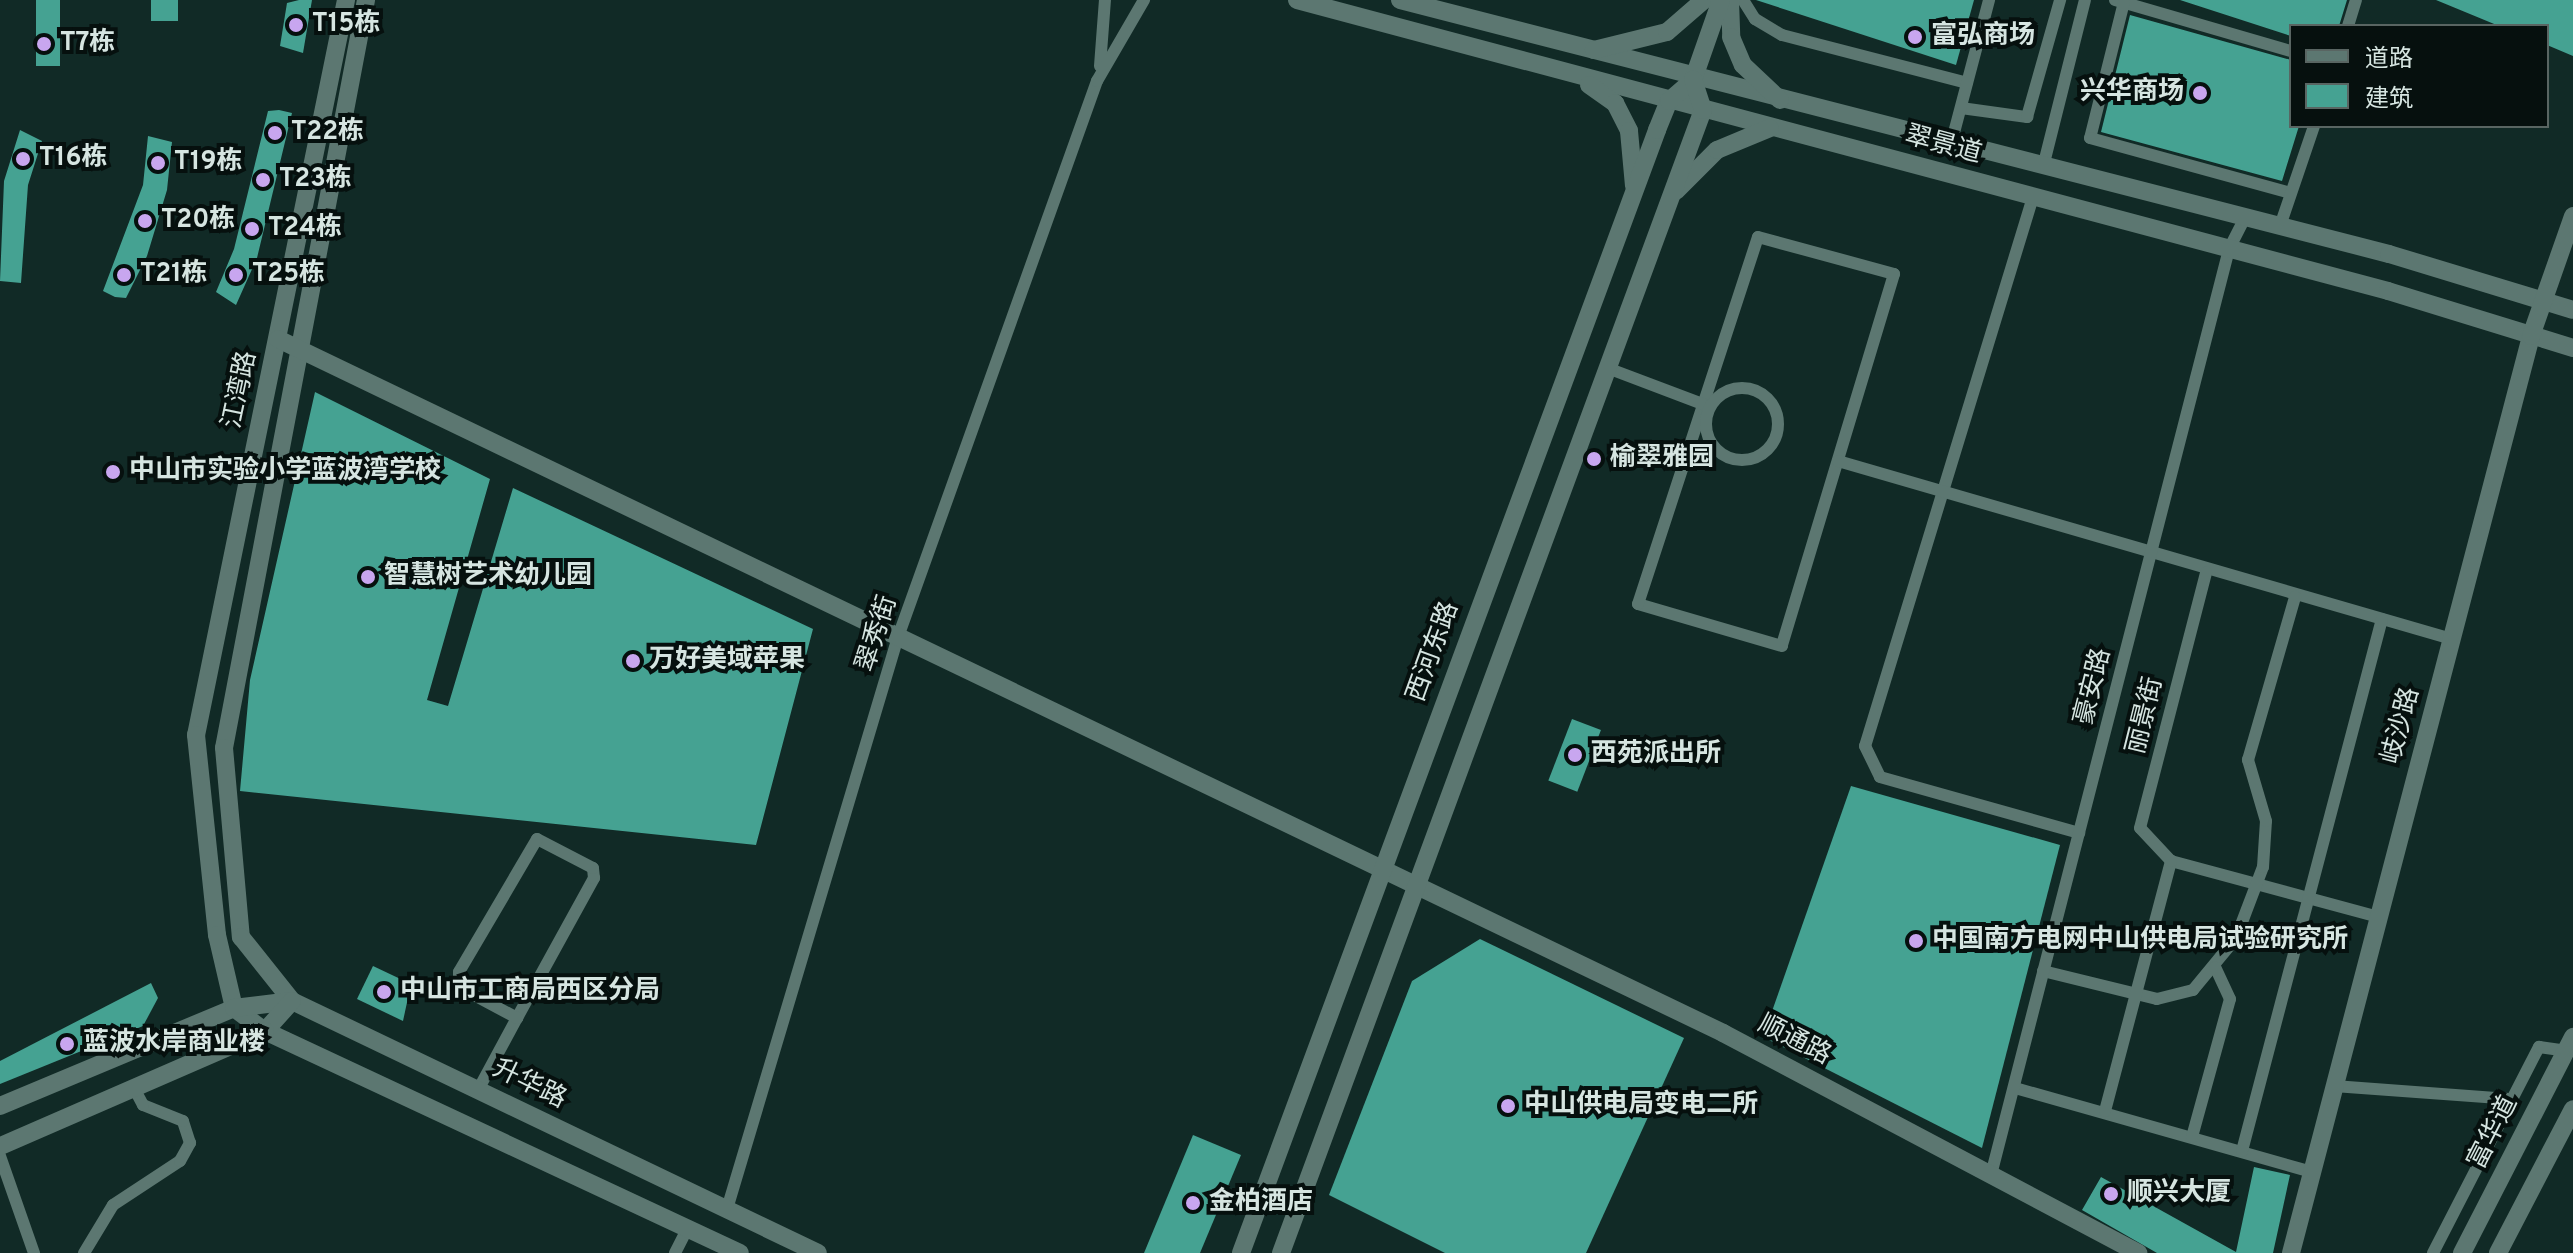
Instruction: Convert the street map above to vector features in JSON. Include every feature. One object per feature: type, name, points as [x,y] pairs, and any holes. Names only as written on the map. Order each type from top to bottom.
[{"type":"street","name":"江湾路","points":[[241,937],[224,748],[286,343],[346,0]]},
{"type":"street","name":"江湾路","points":[[234,1008],[217,935],[196,735],[366,0]]},
{"type":"street","points":[[1097,81],[1105,0]]},
{"type":"street","points":[[1097,81],[1144,0]]},
{"type":"street","name":"翠景道","points":[[1297,0],[2229,249],[2573,348]]},
{"type":"street","name":"翠景道","points":[[1400,0],[1693,80],[2280,226],[2573,310]]},
{"type":"street","points":[[1585,51],[1642,44],[1704,0]]},
{"type":"street","name":"西河东路","points":[[1241,1253],[1634,190],[1669,101],[1693,80],[1721,0]]},
{"type":"street","points":[[1730,0],[1731,37],[1743,65],[1782,102]]},
{"type":"street","points":[[1743,0],[1755,19],[1782,35],[1967,83]]},
{"type":"street","points":[[1951,144],[1989,0]]},
{"type":"street","points":[[1961,108],[2027,117],[2060,0]]},
{"type":"street","points":[[2043,167],[2085,0]]},
{"type":"street","points":[[2349,24],[2356,0]]},
{"type":"street","points":[[2289,50],[2119,1],[2090,138],[2291,193]]},
{"type":"street","points":[[1573,75],[1615,103],[1629,131],[1634,190]]},
{"type":"street","points":[[1281,1253],[1420,887],[1703,110],[1693,80]]},
{"type":"street","name":"翠秀街","points":[[727,1209],[898,637],[1097,81]]},
{"type":"street","points":[[1671,196],[1717,150],[1770,128]]},
{"type":"street","points":[[2280,226],[2313,128]]},
{"type":"street","points":[[2033,197],[1945,496],[1865,746],[1866,760],[1880,777],[2079,833]]},
{"type":"street","name":"岐沙路","points":[[2291,1253],[2531,336],[2573,216]]},
{"type":"street","name":"豪安路","points":[[1992,1171],[2229,249],[2245,217]]},
{"type":"street","points":[[1758,237],[1894,274],[1838,461],[1782,646],[1638,604],[1707,406],[1758,237]]},
{"type":"street","name":"顺通路","points":[[286,343],[1420,887],[1992,1171],[2138,1253]]},
{"type":"street","points":[[1610,369],[1707,406]]},
{"type":"street","points":[[1739,388],[1762,394],[1777,413],[1776,437],[1760,455],[1727,456],[1710,441],[1707,406],[1739,388]]},
{"type":"street","points":[[1838,461],[2150,556],[2452,639]]},
{"type":"street","name":"丽景街","points":[[2171,861],[2140,828],[2206,572]]},
{"type":"street","points":[[2043,971],[2157,999],[2193,990],[2215,967],[2258,884],[2266,821],[2248,760],[2295,597]]},
{"type":"street","points":[[2242,1151],[2382,619]]},
{"type":"street","points":[[478,1090],[594,878],[593,868],[537,839],[459,972],[459,987],[517,1018]]},
{"type":"street","points":[[2105,1111],[2171,861],[2379,917]]},
{"type":"street","name":"升华路","points":[[241,937],[292,1001],[818,1253]]},
{"type":"street","points":[[2192,1137],[2230,999],[2215,967]]},
{"type":"street","points":[[0,1106],[234,1008],[292,1001]]},
{"type":"street","points":[[0,1146],[265,1031],[292,1001]]},
{"type":"street","points":[[234,1008],[265,1031],[740,1253]]},
{"type":"street","points":[[2433,1253],[2539,1047],[2569,1044]]},
{"type":"street","name":"富华道","points":[[2462,1253],[2569,1044]]},
{"type":"street","points":[[84,1253],[113,1205],[180,1161],[190,1143],[183,1121],[143,1105],[116,1057]]},
{"type":"street","points":[[2334,1086],[2513,1099]]},
{"type":"street","points":[[2015,1088],[2105,1111],[2311,1172]]},
{"type":"street","points":[[2502,1252],[2573,1109]]},
{"type":"street","points":[[0,1156],[34,1253]]},
{"type":"street","points":[[675,1253],[688,1228]]},
{"type":"building","points":[[36,0],[60,0],[60,66],[36,66]]},
{"type":"building","points":[[151,0],[178,0],[178,21],[151,21]]},
{"type":"building","name":"T15栋","points":[[312,0],[303,53],[280,46],[287,3]]},
{"type":"building","name":"富弘商场","points":[[1756,0],[1974,0],[1956,65]]},
{"type":"building","points":[[2180,0],[2347,0],[2340,24],[2289,24],[2289,35]]},
{"type":"building","points":[[2436,0],[2573,0],[2573,56],[2549,46],[2549,24],[2494,24]]},
{"type":"building","name":"兴华商场","points":[[2130,15],[2289,59],[2289,128],[2298,128],[2282,181],[2101,132]]},
{"type":"building","points":[[268,111],[292,113],[257,258],[236,305],[216,292],[234,249]]},
{"type":"building","points":[[20,130],[42,141],[28,185],[21,283],[0,281],[4,181]]},
{"type":"building","points":[[148,136],[172,142],[167,190],[147,256],[126,298],[115,297],[103,291],[143,185]]},
{"type":"building","name":"万好美域·苹果","points":[[315,392],[490,479],[427,700],[448,706],[513,488],[813,629],[756,845],[240,791],[250,680]]},
{"type":"building","name":"西苑派出所","points":[[1572,719],[1601,730],[1577,792],[1548,781]]},
{"type":"building","name":"中国南方电网中山供电局试验研究所","points":[[1851,786],[2060,845],[1982,1148],[1763,1037]]},
{"type":"building","name":"中山供电局变电二所","points":[[1480,939],[1684,1038],[1586,1253],[1445,1253],[1329,1195],[1412,981]]},
{"type":"building","name":"中山市工商局西区分局","points":[[373,966],[411,984],[403,1021],[357,999]]},
{"type":"building","name":"蓝波水岸商业楼","points":[[151,983],[158,998],[143,1026],[0,1084],[0,1061]]},
{"type":"building","name":"金柏酒店","points":[[1193,1135],[1241,1155],[1200,1253],[1144,1253]]},
{"type":"building","name":"顺兴大厦","points":[[2254,1167],[2290,1175],[2273,1253],[2157,1253],[2082,1210],[2101,1177],[2236,1252]]},
{"type":"place","name":"T15栋","points":[[296,25]]},
{"type":"place","name":"富弘商场","points":[[1915,37]]},
{"type":"place","name":"T7栋","points":[[44,44]]},
{"type":"place","name":"兴华商场","points":[[2200,93]]},
{"type":"place","name":"T22栋","points":[[275,133]]},
{"type":"place","name":"T16栋","points":[[23,159]]},
{"type":"place","name":"T19栋","points":[[158,163]]},
{"type":"place","name":"T23栋","points":[[263,180]]},
{"type":"place","name":"T20栋","points":[[145,221]]},
{"type":"place","name":"T24栋","points":[[252,229]]},
{"type":"place","name":"T21栋","points":[[124,275]]},
{"type":"place","name":"T25栋","points":[[236,275]]},
{"type":"place","name":"榆翠雅园","points":[[1594,459]]},
{"type":"place","name":"中山市实验小学蓝波湾学校","points":[[113,472]]},
{"type":"place","name":"智慧树艺术幼儿园","points":[[368,577]]},
{"type":"place","name":"万好美域·苹果","points":[[633,661]]},
{"type":"place","name":"西苑派出所","points":[[1575,755]]},
{"type":"place","name":"中国南方电网中山供电局试验研究所","points":[[1916,941]]},
{"type":"place","name":"中山市工商局西区分局","points":[[384,992]]},
{"type":"place","name":"蓝波水岸商业楼","points":[[67,1044]]},
{"type":"place","name":"中山供电局变电二所","points":[[1508,1106]]},
{"type":"place","name":"顺兴大厦","points":[[2111,1194]]},
{"type":"place","name":"金柏酒店","points":[[1193,1203]]}]
